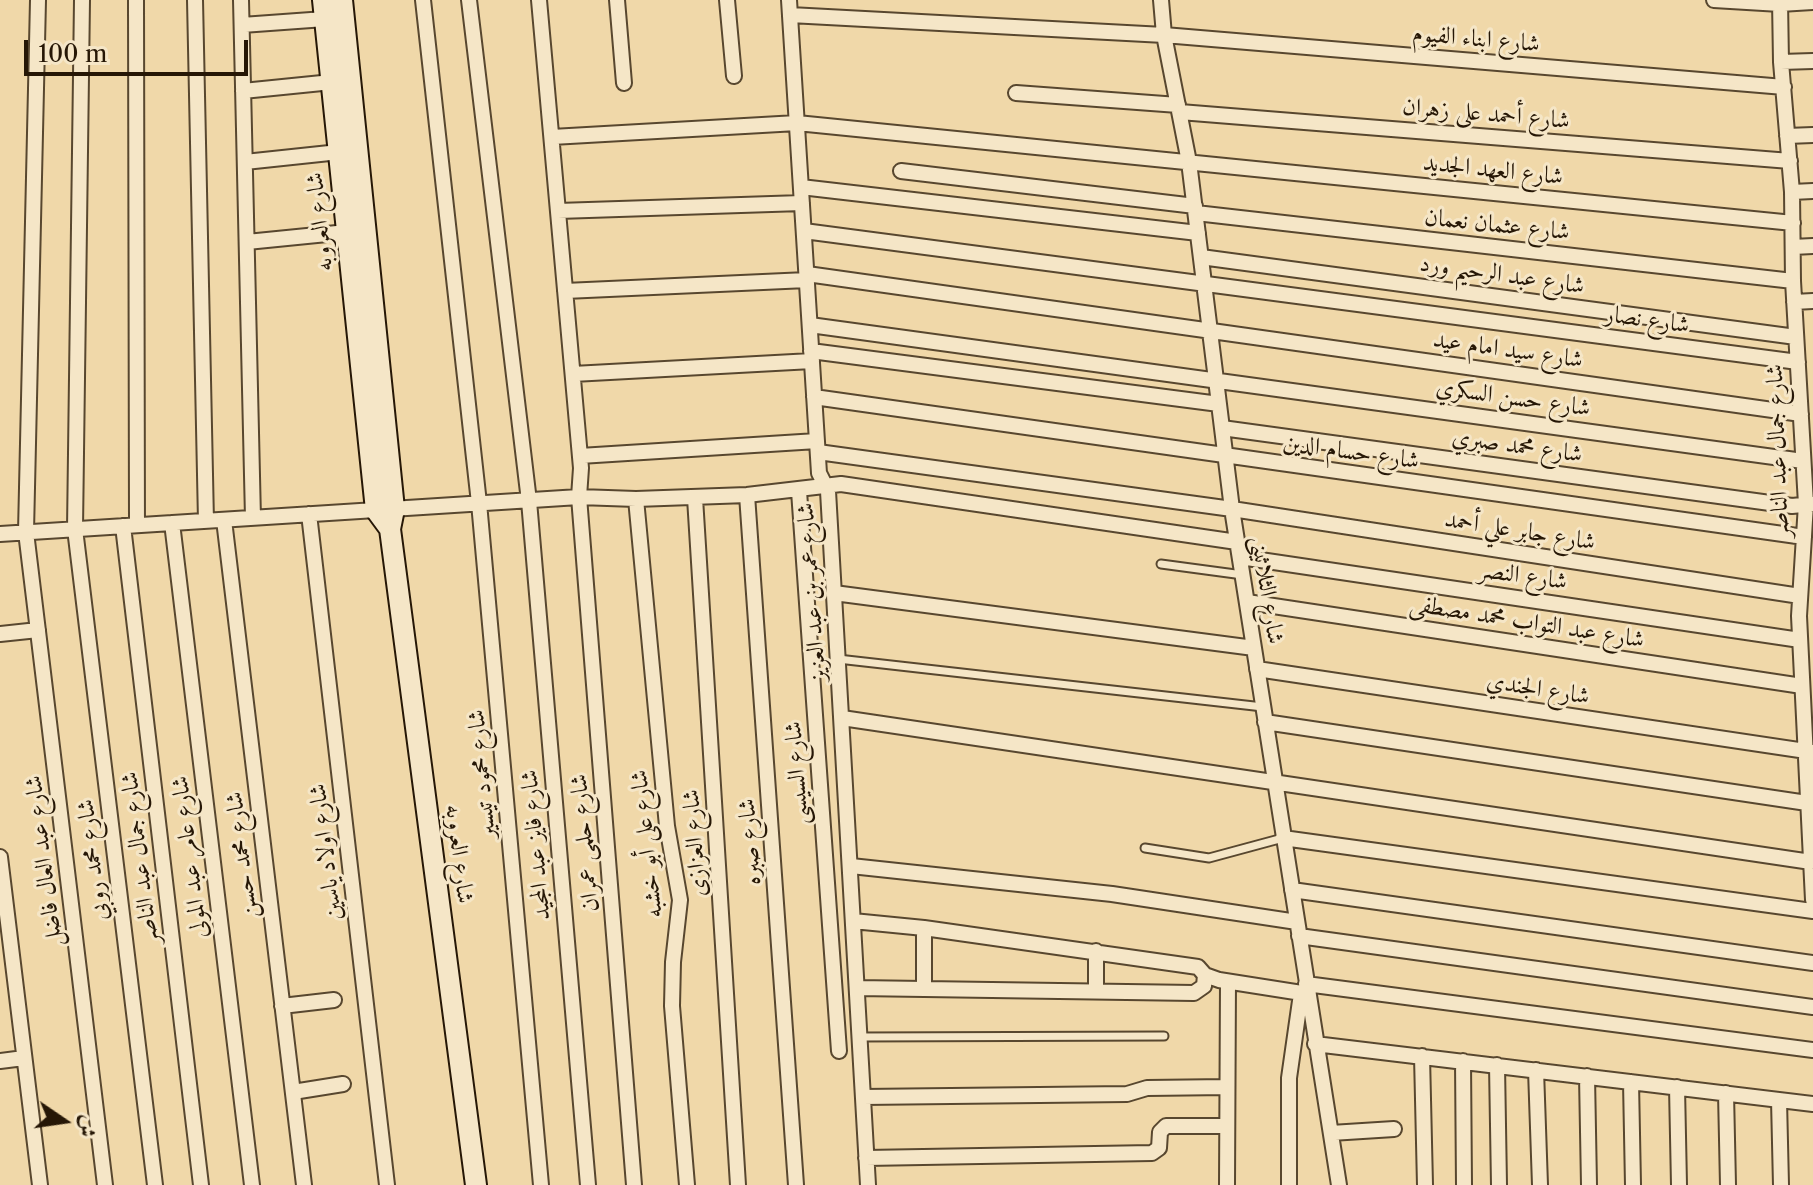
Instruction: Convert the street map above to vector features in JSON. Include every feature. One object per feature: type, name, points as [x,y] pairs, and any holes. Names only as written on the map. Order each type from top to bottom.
[{"type":"street","name":"شارع عبد العال فاضل","points":[[38,0],[26,532],[105,1185]]},
{"type":"street","points":[[75,529],[82,0]]},
{"type":"street","name":"شارع جمال عبد الناصر","points":[[136,0],[130,526],[201,1185]]},
{"type":"street","points":[[195,0],[206,521]]},
{"type":"street","points":[[241,0],[253,518]]},
{"type":"street","name":"شارع العروبه","points":[[342,0],[387,516]]},
{"type":"street","name":"شارع محمود تيسير","points":[[423,0],[479,503],[541,1185]]},
{"type":"street","name":"شارع فايز عبد المجيد","points":[[469,0],[529,501],[588,1185]]},
{"type":"street","name":"شارع حلمى عمران","points":[[539,0],[580,456],[579,497],[634,1185]]},
{"type":"street","points":[[617,0],[624,83]]},
{"type":"street","points":[[727,0],[734,76]]},
{"type":"street","name":"شارع الثلاثينى","points":[[1161,0],[1164,35],[1189,162],[1232,509],[1305,991],[1339,1185]]},
{"type":"street","points":[[1714,0],[1813,2]]},
{"type":"street","name":"شارع جمال عبد الناصر","points":[[1780,2],[1781,62],[1792,192],[1796,337],[1803,366],[1801,414],[1807,436],[1803,461],[1809,504],[1804,537],[1808,557],[1800,596],[1806,616],[1800,640],[1805,683],[1807,803],[1813,900]]},
{"type":"street","name":"شارع ابناء الفيوم","points":[[790,8],[1164,35],[1784,87]]},
{"type":"street","name":"شارع عمر بن عبد العزيز","points":[[790,8],[819,473],[827,487],[868,1185]]},
{"type":"street","points":[[242,25],[324,9]]},
{"type":"street","name":"شارع العروبه","points":[[324,9],[347,232],[476,1185]]},
{"type":"street","points":[[1781,62],[1813,61]]},
{"type":"street","points":[[243,91],[332,82]]},
{"type":"street","name":"شارع أحمد على زهران","points":[[1016,93],[1790,161]]},
{"type":"street","name":"شارع العهد الجديد","points":[[552,137],[797,123],[1793,223]]},
{"type":"street","points":[[1787,136],[1813,135]]},
{"type":"street","points":[[245,162],[339,152]]},
{"type":"street","name":"شارع عثمان نعمان","points":[[901,171],[1195,210],[1793,281]]},
{"type":"street","points":[[801,187],[1198,233]]},
{"type":"street","points":[[1792,192],[1813,191]]},
{"type":"street","points":[[558,211],[802,203]]},
{"type":"street","name":"شارع نصار","points":[[804,231],[1803,366]]},
{"type":"street","points":[[247,242],[347,232]]},
{"type":"street","points":[[1793,247],[1813,246]]},
{"type":"street","name":"شارع عبد الرحيم ورد","points":[[1201,257],[1796,337]]},
{"type":"street","name":"شارع سيد امام عيد","points":[[565,291],[807,277],[1801,414]]},
{"type":"street","points":[[1794,302],[1813,301]]},
{"type":"street","name":"شارع حسن السكري","points":[[810,325],[1803,461]]},
{"type":"street","points":[[573,374],[812,356],[1219,404]]},
{"type":"street","name":"شارع حسام الدين","points":[[814,397],[1804,537]]},
{"type":"street","name":"شارع محمد صبري","points":[[1222,428],[1792,506],[1809,504]]},
{"type":"street","name":"شارع جابر علي أحمد","points":[[580,456],[817,446],[1800,596]]},
{"type":"street","name":"شارع النصر","points":[[0,534],[309,514],[387,516],[479,503],[579,497],[695,498],[850,485],[1800,640]]},
{"type":"street","name":"شارع السيسى","points":[[799,491],[839,1051]]},
{"type":"street","name":"شارع صبره","points":[[747,495],[796,1185]]},
{"type":"street","name":"شارع العزازى","points":[[695,498],[738,1185]]},
{"type":"street","name":"شارع على أبو خشبه","points":[[636,499],[667,826],[680,900],[671,995],[687,1185]]},
{"type":"street","name":"شارع اولاد ياسين","points":[[309,514],[387,1185]]},
{"type":"street","name":"شارع محمد حسن","points":[[224,520],[304,1185]]},
{"type":"street","name":"شارع عامر عبد المولى","points":[[172,523],[252,1185]]},
{"type":"street","name":"شارع محمد روبي","points":[[75,529],[155,1185]]},
{"type":"street","points":[[834,593],[1254,648]]},
{"type":"street","name":"شارع عبد التواب محمد مصطفى","points":[[1247,602],[1805,683]]},
{"type":"street","points":[[0,634],[38,630]]},
{"type":"street","name":"شارع الجندي","points":[[1257,669],[1808,752]]},
{"type":"street","points":[[1264,714],[1807,803]]},
{"type":"street","points":[[842,718],[1811,862]]},
{"type":"street","points":[[1283,838],[1813,911]]},
{"type":"street","points":[[0,857],[40,1185]]},
{"type":"street","points":[[851,866],[1112,894],[1298,929],[1813,1007]]},
{"type":"street","points":[[1292,890],[1813,963]]},
{"type":"street","points":[[853,921],[924,928],[1198,967],[1205,975],[1228,982],[1813,1050]]},
{"type":"street","points":[[924,928],[924,988]]},
{"type":"street","points":[[1096,951],[1096,991]]},
{"type":"street","points":[[857,988],[1194,993],[1204,986],[1205,975]]},
{"type":"street","points":[[1227,1185],[1228,982]]},
{"type":"street","points":[[1289,1185],[1289,1078],[1305,991]]},
{"type":"street","points":[[0,999],[17,997]]},
{"type":"street","points":[[282,1006],[334,1000]]},
{"type":"street","points":[[1315,1044],[1813,1104]]},
{"type":"street","points":[[1422,1056],[1425,1185]]},
{"type":"street","points":[[0,1061],[24,1058]]},
{"type":"street","points":[[1463,1061],[1464,1185]]},
{"type":"street","points":[[1497,1065],[1499,1185]]},
{"type":"street","points":[[1536,1070],[1540,1185]]},
{"type":"street","points":[[1587,1076],[1589,1185]]},
{"type":"street","points":[[1631,1082],[1633,1185]]},
{"type":"street","points":[[293,1092],[343,1084]]},
{"type":"street","points":[[863,1097],[1127,1094],[1147,1088],[1227,1087]]},
{"type":"street","points":[[1677,1087],[1679,1185]]},
{"type":"street","points":[[1726,1093],[1728,1185]]},
{"type":"street","points":[[1779,1100],[1781,1185]]},
{"type":"street","points":[[866,1158],[1152,1153],[1159,1148],[1160,1132],[1166,1126],[1227,1126]]},
{"type":"street","points":[[1331,1133],[1394,1129]]},
{"type":"lane","points":[[1161,564],[1243,575]]},
{"type":"lane","points":[[838,659],[1264,714]]},
{"type":"lane","points":[[1145,848],[1209,858],[1283,838]]},
{"type":"lane","points":[[860,1037],[1164,1036]]}]
